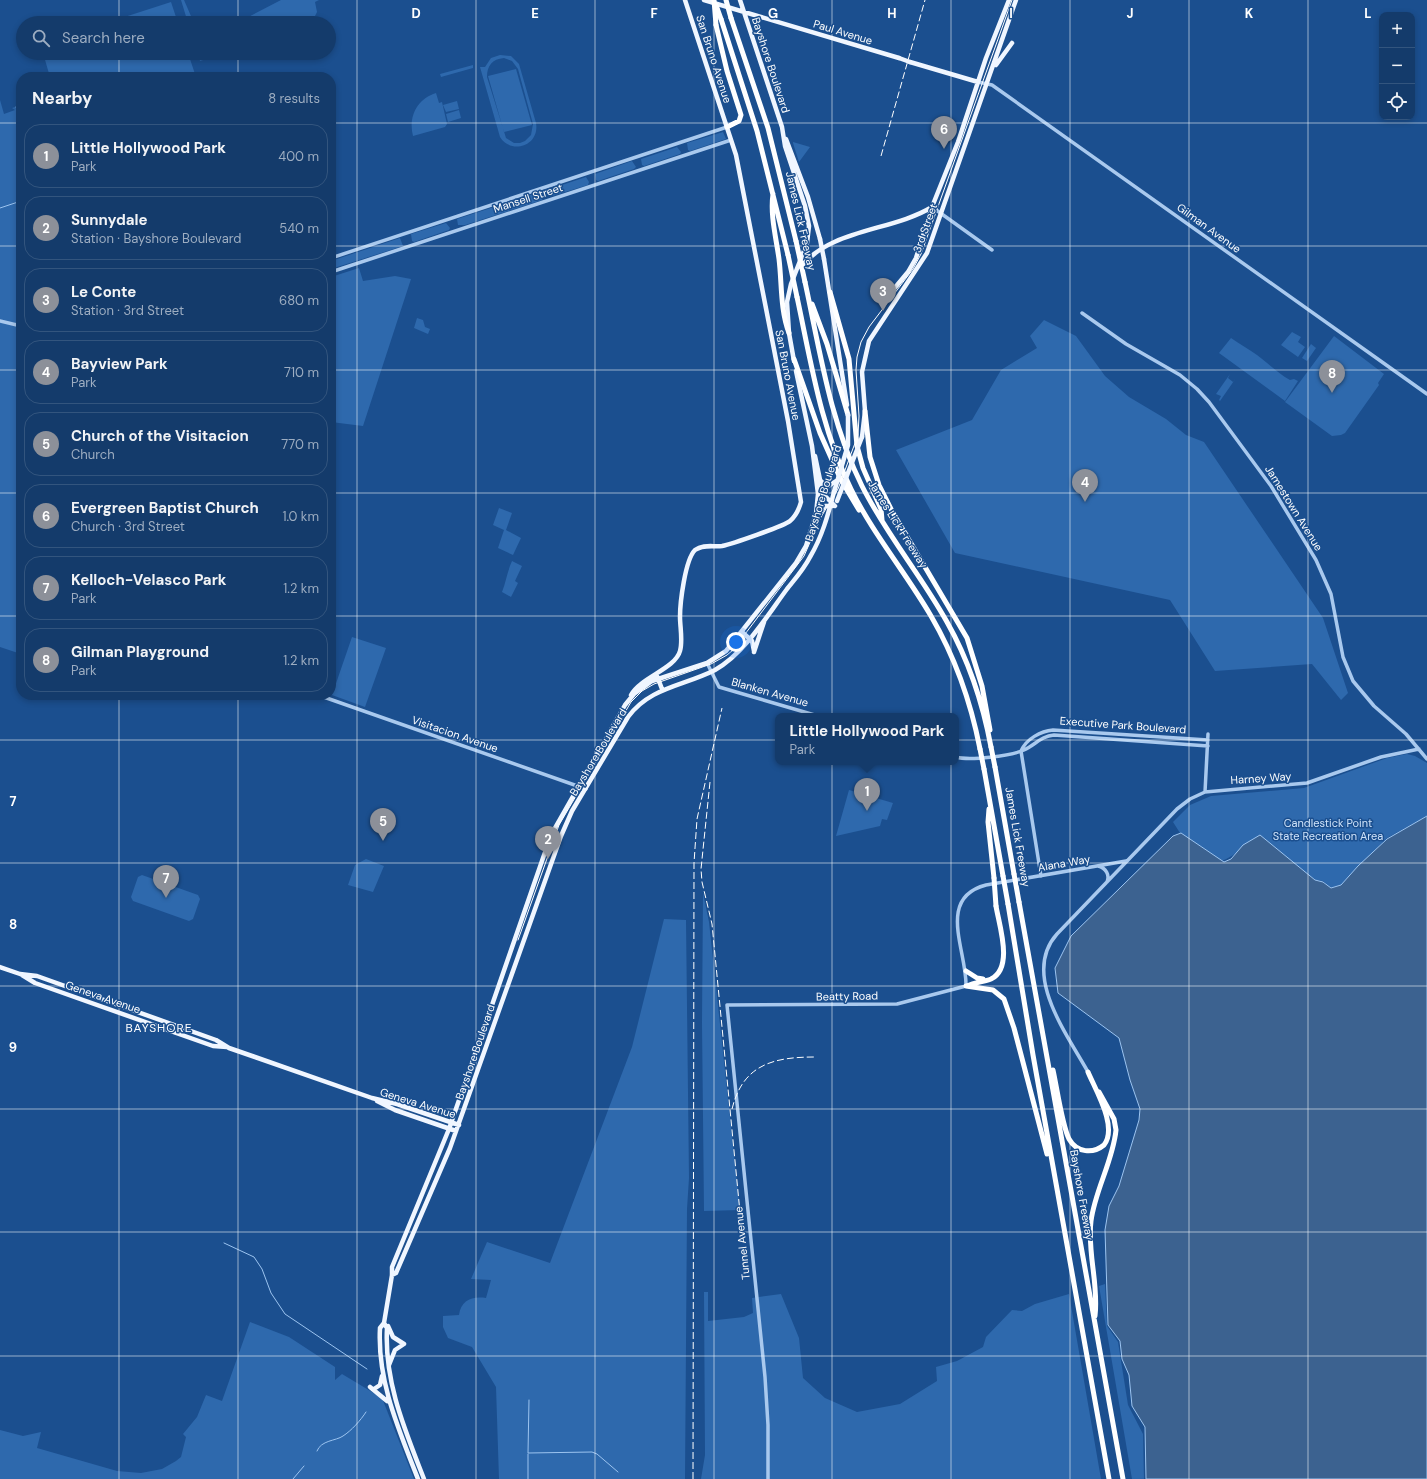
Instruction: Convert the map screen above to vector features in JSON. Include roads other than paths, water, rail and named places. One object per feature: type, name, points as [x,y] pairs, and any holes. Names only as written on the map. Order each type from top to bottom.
[{"type":"highway","points":[[714,0],[716,24],[741,115],[739,121],[727,127]]},
{"type":"highway","name":"James Lick Freeway","points":[[714,0],[748,102],[773,191],[818,394],[829,436],[848,482],[874,530],[926,608],[945,642],[966,692],[980,749],[990,800],[1056,1185]]},
{"type":"highway","name":"James Lick Freeway","points":[[726,0],[768,128],[796,241],[830,400],[838,429],[858,479],[882,523],[936,604],[959,644],[976,688],[991,747],[1022,915]]},
{"type":"highway","points":[[773,191],[771,205],[779,260],[784,314],[788,332]]},
{"type":"highway","points":[[805,284],[826,344],[848,415]]},
{"type":"highway","points":[[830,292],[849,359],[857,446],[863,468],[881,509],[882,523]]},
{"type":"highway","points":[[794,359],[816,422],[841,480],[853,501],[874,530]]},
{"type":"highway","points":[[864,411],[870,457],[879,486],[893,513],[959,623],[970,646],[988,711],[991,747]]},
{"type":"highway","points":[[966,971],[977,978],[985,979],[994,976],[1000,969],[1004,954],[996,906],[988,822],[990,800]]},
{"type":"highway","name":"Bayshore Freeway","points":[[1022,915],[1123,1479]]},
{"type":"highway","points":[[966,986],[990,979],[1000,969]]},
{"type":"highway","points":[[966,986],[993,990],[1001,995],[1007,1005],[1056,1185],[1109,1479]]},
{"type":"highway","points":[[1036,996],[1069,1139],[1080,1149],[1090,1151],[1104,1145],[1109,1136],[1109,1127],[1088,1072]]},
{"type":"highway","points":[[1088,1072],[1114,1119],[1116,1130],[1091,1220],[1091,1246],[1097,1302],[1095,1322]]},
{"type":"main road","name":"San Bruno Avenue","points":[[625,705],[636,688],[675,659],[680,651],[680,611],[686,566],[693,553],[699,548],[724,545],[785,524],[796,514],[801,502],[788,421],[740,174],[727,127],[685,0]]},
{"type":"main road","name":"Paul Avenue","points":[[704,0],[978,82]]},
{"type":"main road","name":"Bayshore Boulevard","points":[[392,1275],[396,1272],[441,1172],[564,829],[586,789],[633,711],[644,700],[662,689],[710,672],[731,659],[808,562],[821,535],[832,505],[836,481],[848,445],[848,415],[824,259],[808,197],[784,136],[740,0]]},
{"type":"main road","name":"3rd Street","points":[[893,290],[908,272],[916,258],[932,207],[958,142],[978,82],[1009,0]]},
{"type":"main road","name":"3rd Street","points":[[832,505],[838,501],[862,437],[864,411],[862,372],[869,341],[922,262],[988,84],[1016,0]]},
{"type":"main road","points":[[993,70],[1012,43]]},
{"type":"main road","name":"Bayshore Boulevard","points":[[418,1479],[390,1405],[382,1368],[380,1328],[384,1321],[392,1275],[390,1271],[449,1129],[550,835],[625,705],[639,690],[658,678],[707,663],[726,651],[800,557],[806,546],[818,508],[818,494],[812,446],[788,332],[787,302],[791,284],[806,248],[809,232],[807,213],[785,146],[784,136]]},
{"type":"main road","points":[[791,284],[804,262],[831,243],[932,207]]},
{"type":"main road","points":[[812,446],[823,494],[832,505],[823,508],[813,524]]},
{"type":"main road","points":[[820,478],[825,486],[831,486],[836,481]]},
{"type":"main road","points":[[742,632],[749,638],[754,646],[754,652],[765,618]]},
{"type":"main road","points":[[655,674],[662,689]]},
{"type":"main road","name":"Geneva Avenue","points":[[0,967],[20,974],[50,981],[216,1040],[229,1048],[372,1098],[398,1104],[458,1125]]},
{"type":"main road","name":"Geneva Avenue","points":[[372,1098],[395,1110],[456,1131]]},
{"type":"main road","name":"Bayshore Boulevard","points":[[384,1321],[387,1328],[388,1367],[394,1398],[424,1479]]},
{"type":"main road","points":[[384,1321],[393,1337],[404,1344],[395,1350],[388,1367]]},
{"type":"main road","points":[[382,1368],[380,1385],[372,1388],[382,1395],[390,1405]]},
{"type":"street","name":"Gilman Avenue","points":[[978,82],[992,85],[1427,394]]},
{"type":"street","name":"Mansell Street","points":[[336,256],[727,127]]},
{"type":"street","name":"Mansell Street","points":[[336,270],[731,140]]},
{"type":"street","points":[[932,207],[992,250]]},
{"type":"street","name":"Jamestown Avenue","points":[[1082,313],[1125,344],[1180,375],[1197,389],[1270,484],[1304,539],[1328,585],[1335,611],[1343,656],[1350,676],[1374,706],[1406,734],[1427,759]]},
{"type":"street","points":[[0,321],[16,325]]},
{"type":"street","points":[[1270,484],[1275,482]]},
{"type":"street","points":[[1304,539],[1309,537]]},
{"type":"street","name":"Blanken Avenue","points":[[707,663],[710,672],[719,687],[808,713]]},
{"type":"street","name":"Visitacion Avenue","points":[[332,700],[586,789]]},
{"type":"street","name":"Executive Park Boulevard","points":[[1021,751],[1029,740],[1041,733],[1053,730],[1208,740]]},
{"type":"street","points":[[1205,792],[1208,734]]},
{"type":"street","name":"Executive Park Boulevard","points":[[1021,751],[1043,737],[1054,735],[1208,746]]},
{"type":"street","name":"Harney Way","points":[[1088,1072],[1052,1006],[1047,991],[1043,959],[1046,948],[1052,939],[1185,803],[1205,792],[1306,783],[1382,757],[1419,749]]},
{"type":"street","points":[[959,758],[972,760],[1021,751],[1041,876]]},
{"type":"street","points":[[1116,874],[1118,862],[1126,862]]},
{"type":"street","name":"Alana Way","points":[[966,986],[966,971],[957,919],[959,906],[964,898],[971,892],[981,887],[1118,862]]},
{"type":"street","points":[[1095,866],[1102,867],[1106,871],[1108,876],[1107,884]]},
{"type":"street","name":"Beatty Road","points":[[727,1006],[897,1004],[966,986]]},
{"type":"street","name":"Tunnel Avenue","points":[[727,1006],[765,1377],[768,1425],[768,1479]]},
{"type":"waterway","points":[[0,208],[16,203]]},
{"type":"waterway","points":[[224,1243],[254,1257],[262,1269],[271,1293],[285,1314],[367,1369]]},
{"type":"waterway","points":[[529,1400],[528,1453],[592,1452],[597,1454],[618,1472]]},
{"type":"waterway","points":[[317,1451],[319,1447],[325,1443],[340,1438],[346,1434],[356,1425],[366,1412]]},
{"type":"waterway","points":[[528,1454],[528,1479]]},
{"type":"waterway","points":[[293,1479],[304,1466]]},
{"type":"tram line","points":[[518,940],[559,825],[631,702],[642,691],[654,684],[711,664],[733,650],[804,556],[821,517],[838,489],[858,435],[859,416],[856,370],[857,357],[861,342],[869,327],[913,269],[921,254],[1012,0]]},
{"type":"railway","points":[[881,156],[925,0]]},
{"type":"railway","points":[[693,1479],[694,863],[697,819],[722,708]]},
{"type":"railway","points":[[710,782],[701,869],[702,882],[712,924],[742,1233]]},
{"type":"railway","points":[[732,1109],[737,1094],[744,1082],[752,1073],[762,1066],[786,1059],[815,1057]]},
{"type":"place","name":"Evergreen Baptist Church","points":[[944,149]]},
{"type":"place","name":"Le Conte","points":[[883,311]]},
{"type":"place","name":"Gilman Playground","points":[[1332,393]]},
{"type":"place","name":"Bayview Park","points":[[1085,502]]},
{"type":"place","name":"Little Hollywood Park","points":[[867,811]]},
{"type":"place","name":"Church of the Visitacion","points":[[383,841]]},
{"type":"place","name":"Sunnydale","points":[[548,859]]},
{"type":"place","name":"Kelloch-Velasco Park","points":[[166,898]]},
{"type":"district","name":"BAYSHORE","points":[[159,1028]]},
{"type":"park label","name":"Candlestick Point State Recreation Area","points":[[1328,829]]}]
